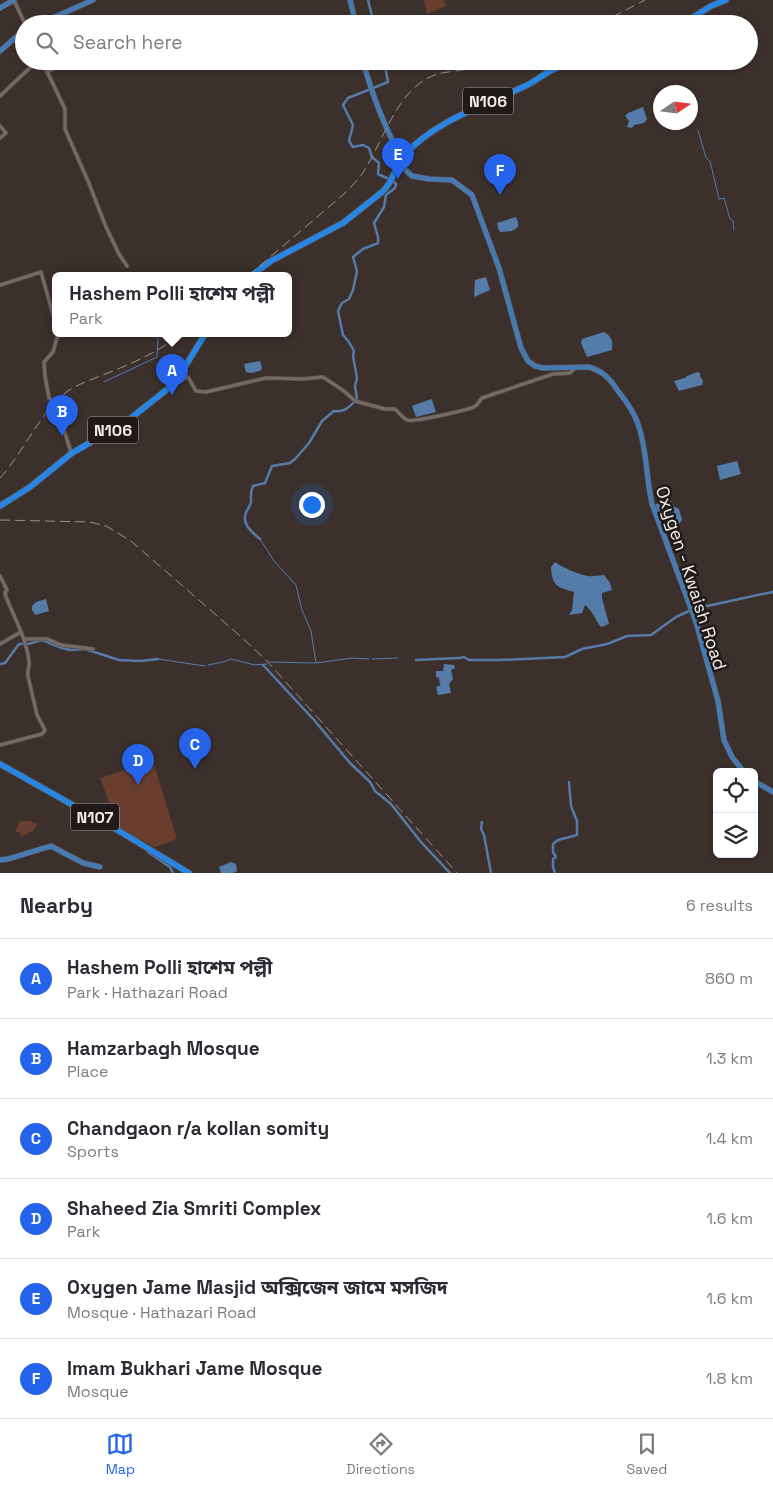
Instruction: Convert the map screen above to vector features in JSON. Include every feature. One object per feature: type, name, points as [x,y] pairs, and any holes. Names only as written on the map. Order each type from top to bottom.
[{"type":"highway","points":[[696,15],[721,0]]},
{"type":"highway","points":[[696,15],[726,0]]},
{"type":"highway","name":"N106","points":[[257,272],[276,258],[346,220],[388,187],[402,155],[438,124],[480,103],[525,86],[551,70]]},
{"type":"highway","name":"N106","points":[[258,272],[279,258],[346,222],[388,188],[402,155],[424,136],[482,104],[530,84],[552,70]]},
{"type":"highway","name":"N106","points":[[72,452],[127,422],[176,382],[202,337]]},
{"type":"highway","name":"N106","points":[[0,505],[30,487],[72,452],[127,420],[174,383],[202,337]]},
{"type":"highway","name":"N107","points":[[0,766],[187,873]]},
{"type":"main road","points":[[0,8],[14,0]]},
{"type":"main road","points":[[54,15],[86,0]]},
{"type":"main road","points":[[59,15],[93,0]]},
{"type":"main road","points":[[349,0],[353,15]]},
{"type":"main road","points":[[0,52],[15,39]]},
{"type":"main road","points":[[367,70],[390,138],[402,155]]},
{"type":"main road","name":"Oxygen - Kwaish Road","points":[[398,165],[412,176],[429,180],[452,180],[472,195],[499,268],[522,352],[528,361],[539,367],[591,368],[602,374],[619,395],[636,423],[641,440],[647,488],[653,511],[692,618],[713,693],[724,743],[731,759],[739,768]]},
{"type":"main road","name":"Oxygen - Kwaish Road","points":[[574,369],[589,367],[602,372],[614,385],[636,419],[642,437],[652,504],[696,622],[712,675],[724,740],[732,757],[740,768]]},
{"type":"main road","points":[[758,784],[773,793]]},
{"type":"main road","points":[[0,860],[51,846],[83,863],[100,867]]},
{"type":"street","points":[[14,0],[21,15]]},
{"type":"street","points":[[0,96],[27,70]]},
{"type":"street","points":[[51,70],[47,72],[65,109],[64,129],[84,170],[106,226],[119,254],[127,266]]},
{"type":"street","points":[[0,126],[6,133],[0,138]]},
{"type":"street","points":[[0,285],[42,272],[52,310]]},
{"type":"street","points":[[57,337],[54,352],[44,362],[44,376],[49,398],[56,405],[72,452]]},
{"type":"street","points":[[176,382],[187,377],[196,391],[206,392],[266,378],[324,378],[355,401],[385,409],[396,409],[406,420],[415,420],[476,406],[485,397],[553,374],[570,373],[574,369]]},
{"type":"street","points":[[0,576],[7,590],[5,593],[6,598],[25,642],[30,664],[27,672],[37,715],[45,732],[0,745]]},
{"type":"street","points":[[0,644],[22,632]]},
{"type":"street","points":[[25,642],[47,639],[61,645],[93,649]]},
{"type":"shaded area","points":[[424,0],[444,0],[446,6],[427,14]]},
{"type":"shaded area","points":[[153,761],[177,839],[155,847],[98,817],[109,802],[100,778]]},
{"type":"shaded area","points":[[20,821],[29,821],[37,824],[34,830],[21,837],[20,832],[15,832]]},
{"type":"water","points":[[643,107],[647,119],[644,123],[634,125],[632,128],[627,127],[629,121],[625,116]]},
{"type":"water","points":[[516,217],[518,227],[512,231],[500,232],[497,223]]},
{"type":"water","points":[[486,277],[490,290],[474,297],[475,280]]},
{"type":"water","points":[[604,332],[609,335],[612,350],[587,357],[581,343],[582,339]]},
{"type":"water","points":[[260,361],[262,368],[260,371],[246,372],[244,364]]},
{"type":"water","points":[[697,372],[700,373],[703,381],[702,385],[679,391],[674,381]]},
{"type":"water","points":[[431,399],[436,412],[416,417],[412,406]]},
{"type":"water","points":[[737,461],[741,474],[720,480],[717,466]]},
{"type":"water","points":[[669,496],[673,506],[679,509],[682,520],[678,525],[662,530],[659,523],[662,521],[655,505]]},
{"type":"water","points":[[555,562],[585,575],[604,575],[610,583],[612,590],[602,593],[609,624],[601,627],[585,605],[582,613],[569,615],[572,610],[574,592],[556,585],[554,582],[551,567]]},
{"type":"water","points":[[46,599],[49,611],[35,615],[32,606],[36,602]]},
{"type":"water","points":[[444,664],[454,665],[455,668],[451,670],[453,679],[449,684],[451,693],[438,695],[436,687],[442,685],[440,685],[439,678],[436,677],[436,671],[443,671]]},
{"type":"water","points":[[231,862],[236,864],[237,871],[221,873],[219,867]]},
{"type":"waterway","points":[[368,0],[372,15]]},
{"type":"waterway","points":[[386,70],[388,82],[348,98],[343,105],[353,125],[349,141],[353,147],[363,145],[369,148],[372,157],[379,163],[378,174],[389,179]]},
{"type":"waterway","points":[[698,130],[706,158],[710,161],[719,199],[724,198],[730,219],[733,221],[734,230]]},
{"type":"waterway","points":[[260,539],[248,528],[245,521],[251,502],[253,486],[265,483],[272,466],[290,463],[295,459],[309,443],[322,421],[334,411],[341,411],[347,408],[357,399],[354,351],[343,335],[338,311],[342,303],[349,299],[353,290],[357,271],[353,257],[363,249],[378,243],[374,223],[384,207],[386,195],[395,188],[396,184],[394,182]]},
{"type":"waterway","points":[[104,382],[157,357],[157,337]]},
{"type":"waterway","points":[[260,539],[274,561],[296,585],[302,610],[311,631],[316,663],[352,658],[369,659]]},
{"type":"waterway","points":[[692,609],[773,592]]},
{"type":"waterway","points":[[460,658],[464,657],[469,660],[500,660],[565,657],[582,649],[607,644],[627,636],[651,635],[676,617],[689,611]]},
{"type":"waterway","points":[[0,664],[5,663],[19,644],[28,644],[42,640],[62,648],[71,650],[85,649],[119,660],[140,661],[158,659]]},
{"type":"waterway","points":[[372,659],[398,658]]},
{"type":"waterway","points":[[416,660],[458,658]]},
{"type":"waterway","points":[[158,659],[205,666]]},
{"type":"waterway","points":[[208,665],[231,659],[255,665],[267,664]]},
{"type":"waterway","points":[[269,662],[315,663]]},
{"type":"waterway","points":[[263,665],[314,720],[350,763],[370,782],[375,791],[391,804],[421,842],[450,873]]},
{"type":"waterway","points":[[555,873],[553,859],[556,857],[553,852],[553,844],[558,840],[577,835],[577,821],[571,806],[569,782]]},
{"type":"waterway","points":[[482,822],[481,829],[484,835],[491,873]]},
{"type":"waterway","points":[[148,852],[170,867],[173,873]]},
{"type":"railway","points":[[616,15],[645,0]]},
{"type":"railway","points":[[253,272],[356,182],[394,115],[413,89],[426,79],[441,73],[462,70]]},
{"type":"railway","points":[[0,478],[41,420],[68,391],[80,384],[142,358],[176,337]]},
{"type":"railway","points":[[0,520],[90,522],[106,526],[131,541],[266,660],[457,873]]},
{"type":"place","name":"Oxygen Jame Masjid অক্সিজেন জামে মসজিদ","points":[[398,179]]},
{"type":"place","name":"Imam Bukhari Jame Mosque","points":[[500,195]]},
{"type":"place","name":"Hashem Polli হাশেম পল্লী","points":[[172,395]]},
{"type":"place","name":"Hamzarbagh Mosque","points":[[62,436]]},
{"type":"place","name":"Chandgaon r/a kollan somity","points":[[195,769]]},
{"type":"place","name":"Shaheed Zia Smriti Complex","points":[[138,785]]}]
